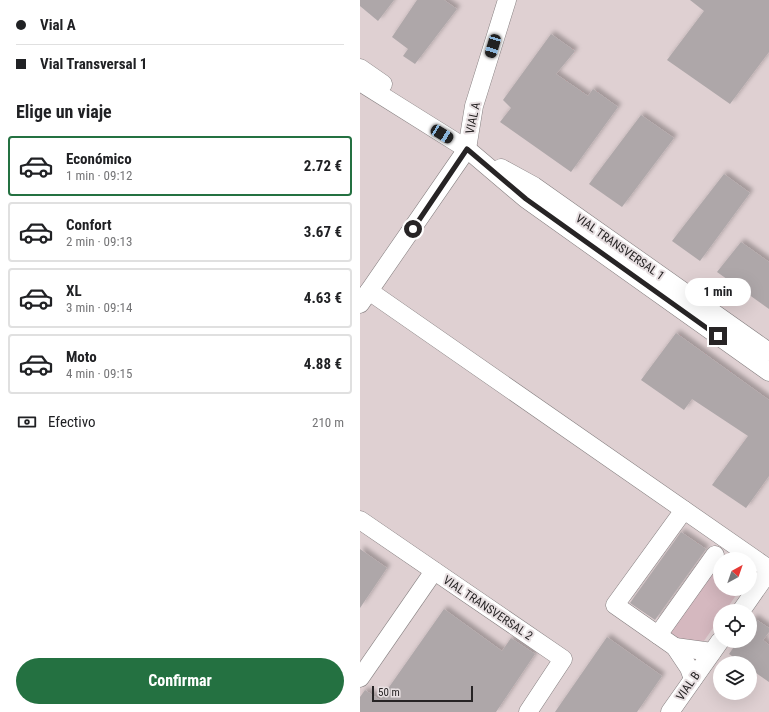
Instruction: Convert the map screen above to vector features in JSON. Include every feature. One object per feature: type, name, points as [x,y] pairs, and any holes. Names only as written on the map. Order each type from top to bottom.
[{"type":"street","name":"VIAL A","points":[[365,297],[467,149],[474,106],[507,0]]},
{"type":"street","name":"VIAL TRANSVERSAL 1","points":[[360,68],[467,149],[526,199],[769,372]]},
{"type":"street","name":"VIAL TRANSVERSAL 1","points":[[360,82],[467,149],[534,186],[769,352]]},
{"type":"street","points":[[365,297],[684,510],[769,570],[746,604]]},
{"type":"street","points":[[684,510],[615,606],[675,647],[689,668],[693,679]]},
{"type":"street","name":"VIAL TRANSVERSAL 2","points":[[360,520],[563,659],[528,712]]},
{"type":"street","points":[[658,635],[713,558]]},
{"type":"street","points":[[360,678],[434,571]]},
{"type":"street","points":[[675,647],[713,646]]},
{"type":"street","name":"VIAL B","points":[[670,712],[715,648]]},
{"type":"shaded area","points":[[360,0],[769,0],[769,712],[360,712]]},
{"type":"shaded area","points":[[713,568],[713,596],[736,596],[730,604],[713,604],[713,628],[699,648],[663,634]]},
{"type":"building","points":[[360,0],[394,0],[378,21],[360,6]]},
{"type":"building","points":[[417,0],[444,0],[457,9],[415,64],[403,56],[408,49],[392,37]]},
{"type":"building","points":[[690,0],[769,0],[769,52],[730,104],[667,60],[704,11]]},
{"type":"building","points":[[551,34],[575,51],[556,74],[588,96],[593,89],[618,107],[571,172],[500,122],[511,108],[503,100]]},
{"type":"building","points":[[641,115],[674,138],[622,207],[589,184]]},
{"type":"building","points":[[724,174],[750,193],[700,261],[672,241]]},
{"type":"building","points":[[741,242],[769,262],[769,309],[717,272]]},
{"type":"building","points":[[676,333],[769,400],[769,476],[746,508],[712,485],[748,436],[692,399],[684,410],[641,380]]},
{"type":"building","points":[[681,532],[706,549],[655,620],[630,603]]},
{"type":"building","points":[[360,549],[387,568],[360,608]]},
{"type":"building","points":[[444,609],[502,651],[511,638],[535,654],[496,712],[360,712],[360,697],[365,690],[380,700]]},
{"type":"building","points":[[757,620],[769,628],[769,632],[763,640],[769,645],[769,682],[757,674],[757,656],[732,656],[729,654],[733,648],[757,648]]},
{"type":"building","points":[[607,637],[662,676],[637,712],[555,712]]},
{"type":"route","points":[[413,229],[467,149],[526,199],[718,336]]}]
